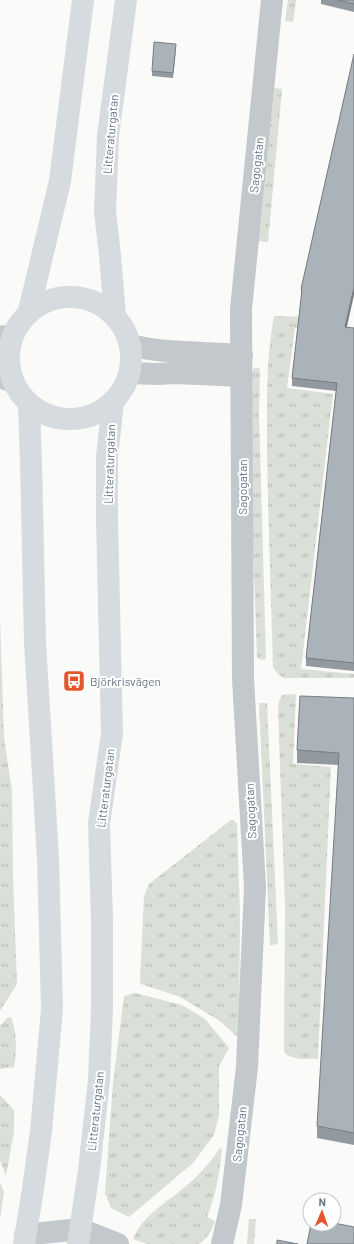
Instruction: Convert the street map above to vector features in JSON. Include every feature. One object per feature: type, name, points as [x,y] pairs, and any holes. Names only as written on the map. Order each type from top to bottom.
[{"type":"street","name":"Litteraturgatan","points":[[29,311],[60,181],[83,0]]},
{"type":"street","name":"Litteraturgatan","points":[[115,316],[105,205],[108,136],[126,0]]},
{"type":"street","name":"Sagogatan","points":[[222,1244],[231,1205],[247,1067],[254,887],[243,679],[241,309],[272,0]]},
{"type":"street","name":"Litteraturgatan","points":[[73,296],[96,302],[115,316],[125,329],[130,344],[132,359],[130,373],[123,389],[113,402],[93,415],[70,419],[58,418],[45,414],[29,404],[7,380],[10,371],[8,358],[9,346],[6,336],[29,311],[37,306],[54,298],[73,296]]},
{"type":"street","points":[[130,344],[160,351],[242,355]]},
{"type":"street","points":[[130,373],[176,373],[242,376]]},
{"type":"street","name":"Litteraturgatan","points":[[79,1237],[98,1087],[102,1008],[102,920],[99,822],[112,734],[106,457],[113,402]]},
{"type":"street","points":[[29,404],[35,642],[48,858],[52,1010],[41,1131],[33,1189],[31,1241],[79,1237],[118,1244]]},
{"type":"green space","points":[[288,0],[296,0],[293,22],[285,21]]},
{"type":"green space","points":[[274,88],[282,89],[268,242],[259,241]]},
{"type":"green space","points":[[274,316],[312,317],[344,331],[295,328],[287,388],[333,394],[301,669],[354,674],[354,678],[284,678],[278,674],[273,667],[267,413],[268,364]]},
{"type":"green space","points":[[259,368],[260,370],[259,414],[266,659],[262,660],[257,658],[252,514],[251,441],[253,369]]},
{"type":"green space","points":[[0,617],[4,737],[12,791],[13,878],[17,984],[0,1011]]},
{"type":"green space","points":[[296,694],[293,764],[331,767],[318,1059],[295,1058],[284,1052],[285,907],[278,709],[279,701],[282,695]]},
{"type":"green space","points":[[259,703],[267,703],[278,944],[270,945]]},
{"type":"green space","points":[[231,820],[234,820],[237,824],[240,913],[239,1035],[236,1036],[220,1021],[180,997],[141,984],[140,980],[144,896],[149,884]]},
{"type":"green space","points":[[135,993],[182,1005],[205,1019],[229,1048],[219,1066],[219,1115],[214,1135],[193,1163],[129,1217],[111,1208],[105,1193],[113,1083],[124,996]]},
{"type":"green space","points":[[11,1017],[16,1042],[14,1067],[0,1069],[0,1026],[7,1018]]},
{"type":"green space","points":[[0,1095],[14,1110],[14,1131],[6,1176],[0,1160]]},
{"type":"green space","points":[[220,1148],[222,1148],[219,1174],[213,1200],[207,1217],[215,1221],[207,1237],[199,1244],[147,1244],[133,1239],[137,1231],[149,1216],[194,1179],[209,1163]]},
{"type":"green space","points":[[0,1182],[4,1192],[0,1219]]},
{"type":"green space","points":[[249,1219],[256,1219],[254,1244],[247,1244]]},
{"type":"building","points":[[338,0],[354,0],[354,4]]},
{"type":"building","points":[[154,42],[176,44],[173,73],[152,71]]},
{"type":"building","points":[[354,54],[354,287],[345,327],[354,328],[354,663],[306,658],[337,383],[292,378],[301,289]]},
{"type":"building","points":[[300,696],[354,698],[354,1133],[317,1126],[339,753],[297,750]]},
{"type":"building","points":[[342,1225],[354,1227],[354,1244],[307,1244],[309,1232],[342,1232]]},
{"type":"building","points":[[277,1240],[298,1244],[277,1244]]},
{"type":"place","name":"Björkrisvägen","points":[[74,681]]}]
